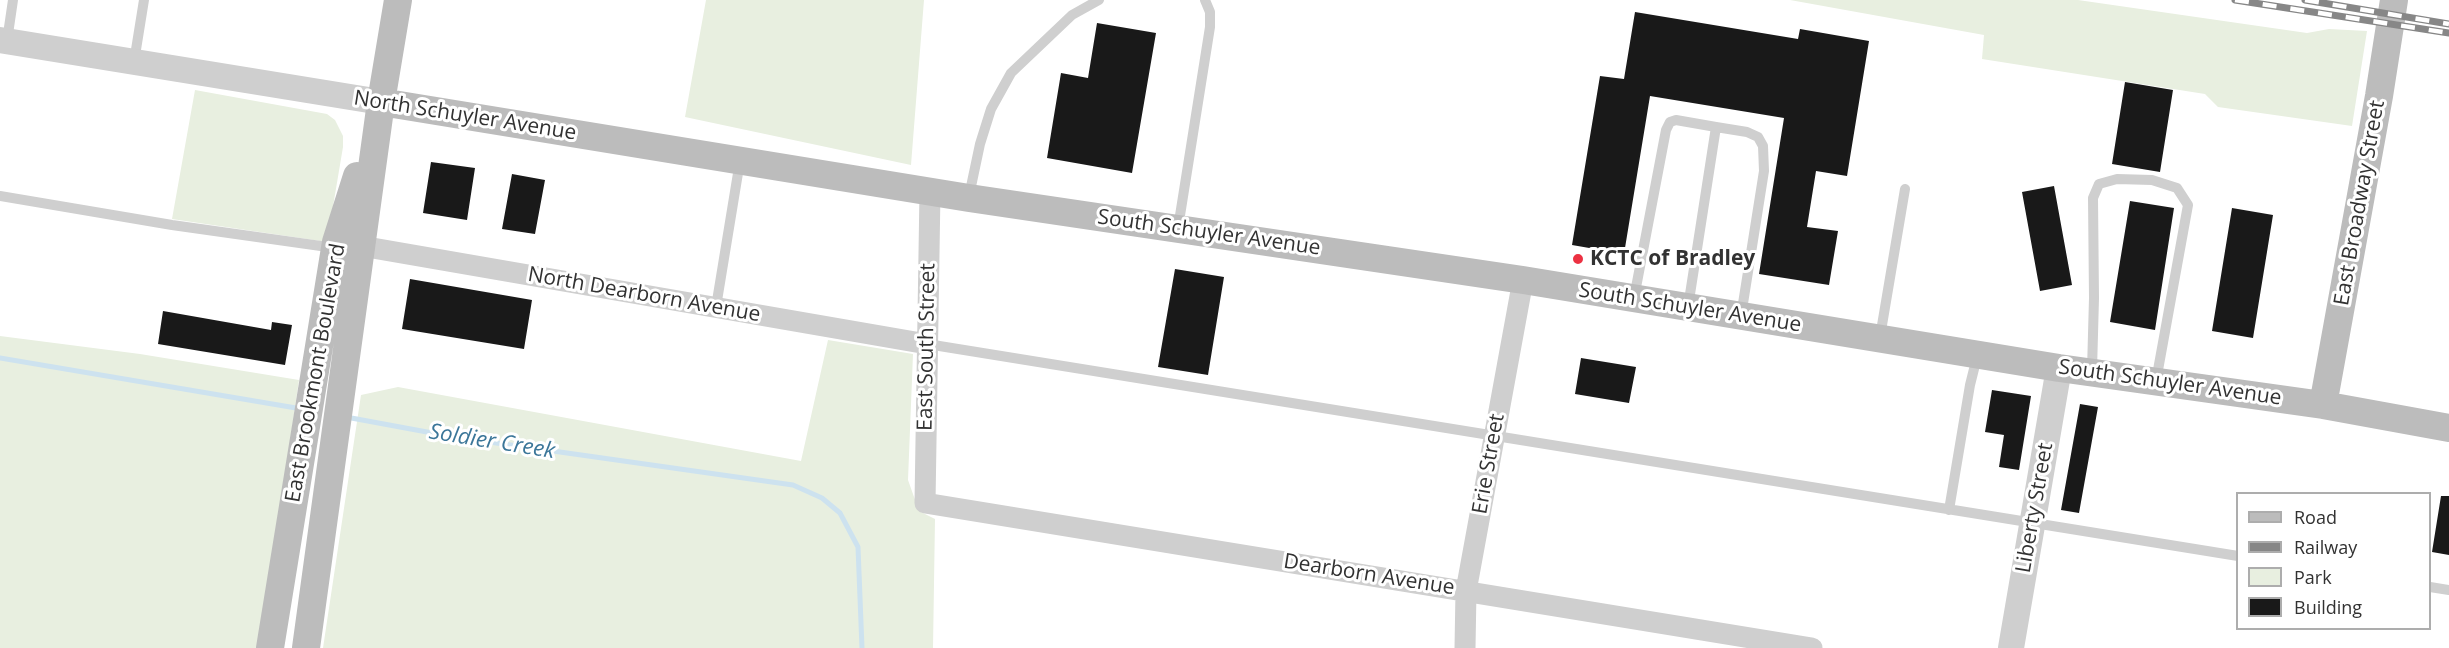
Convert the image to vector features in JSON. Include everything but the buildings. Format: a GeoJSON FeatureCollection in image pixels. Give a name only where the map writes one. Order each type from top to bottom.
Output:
{"type":"FeatureCollection","features":[{"type":"Feature","properties":{"kind":"main road","name":"East Brookmont Boulevard"},"geometry":{"type":"LineString","coordinates":[[270,648],[313,387],[381,102],[398,0]]}},
{"type":"Feature","properties":{"kind":"main road","name":"East Broadway Street"},"geometry":{"type":"LineString","coordinates":[[2323,405],[2379,96],[2394,0]]}},
{"type":"Feature","properties":{"kind":"main road","name":"North Schuyler Avenue"},"geometry":{"type":"LineString","coordinates":[[381,102],[930,191]]}},
{"type":"Feature","properties":{"kind":"main road","name":"South Schuyler Avenue"},"geometry":{"type":"LineString","coordinates":[[930,191],[1522,280],[2059,368],[2323,405],[2449,428]]}},
{"type":"Feature","properties":{"kind":"main road","name":"East Brookmont Boulevard"},"geometry":{"type":"LineString","coordinates":[[306,648],[341,392],[348,247]]}},
{"type":"Feature","properties":{"kind":"street","name":"North Schuyler Avenue"},"geometry":{"type":"LineString","coordinates":[[4,41],[381,102]]}},
{"type":"Feature","properties":{"kind":"street","name":"East South Street"},"geometry":{"type":"LineString","coordinates":[[925,503],[930,191]]}},
{"type":"Feature","properties":{"kind":"street","name":"North Dearborn Avenue"},"geometry":{"type":"LineString","coordinates":[[348,247],[927,344]]}},
{"type":"Feature","properties":{"kind":"street","name":"Erie Street"},"geometry":{"type":"LineString","coordinates":[[1465,648],[1466,591],[1522,280]]}},
{"type":"Feature","properties":{"kind":"street","name":"Liberty Street"},"geometry":{"type":"LineString","coordinates":[[2012,648],[2059,368]]}},
{"type":"Feature","properties":{"kind":"street","name":"Dearborn Avenue"},"geometry":{"type":"LineString","coordinates":[[925,503],[1812,648]]}},
{"type":"Feature","properties":{"kind":"lane"},"geometry":{"type":"LineString","coordinates":[[4,41],[13,0]]}},
{"type":"Feature","properties":{"kind":"lane"},"geometry":{"type":"LineString","coordinates":[[134,62],[144,0]]}},
{"type":"Feature","properties":{"kind":"lane"},"geometry":{"type":"LineString","coordinates":[[969,198],[988,117],[1011,73],[1072,15],[1099,0]]}},
{"type":"Feature","properties":{"kind":"lane"},"geometry":{"type":"LineString","coordinates":[[1178,228],[1210,27],[1210,12],[1205,0]]}},
{"type":"Feature","properties":{"kind":"lane"},"geometry":{"type":"LineString","coordinates":[[1634,298],[1666,130],[1670,122],[1676,120],[1747,132],[1758,137],[1763,146],[1764,171],[1741,316]]}},
{"type":"Feature","properties":{"kind":"lane"},"geometry":{"type":"LineString","coordinates":[[1688,307],[1716,127]]}},
{"type":"Feature","properties":{"kind":"lane"},"geometry":{"type":"LineString","coordinates":[[716,308],[740,161]]}},
{"type":"Feature","properties":{"kind":"lane"},"geometry":{"type":"LineString","coordinates":[[2092,373],[2094,298],[2092,198],[2099,184],[2117,179],[2152,180],[2176,188],[2188,205],[2156,382]]}},
{"type":"Feature","properties":{"kind":"lane"},"geometry":{"type":"LineString","coordinates":[[1880,339],[1905,189]]}},
{"type":"Feature","properties":{"kind":"lane"},"geometry":{"type":"LineString","coordinates":[[0,196],[172,225],[348,247]]}},
{"type":"Feature","properties":{"kind":"lane"},"geometry":{"type":"LineString","coordinates":[[927,344],[2236,556]]}},
{"type":"Feature","properties":{"kind":"lane"},"geometry":{"type":"LineString","coordinates":[[1949,510],[1977,355]]}},
{"type":"Feature","properties":{"kind":"lane"},"geometry":{"type":"LineString","coordinates":[[2431,587],[2449,590]]}},
{"type":"Feature","properties":{"kind":"green space"},"geometry":{"type":"Polygon","coordinates":[[[706,0],[924,0],[911,165],[685,117],[706,0]]]}},
{"type":"Feature","properties":{"kind":"green space"},"geometry":{"type":"Polygon","coordinates":[[[1790,0],[2078,0],[2307,33],[2329,29],[2367,31],[2352,126],[2218,107],[2205,94],[1982,59],[1984,35],[1790,0]]]}},
{"type":"Feature","properties":{"kind":"green space"},"geometry":{"type":"Polygon","coordinates":[[[195,90],[327,114],[335,120],[343,136],[343,147],[327,242],[172,219],[195,90]]]}},
{"type":"Feature","properties":{"kind":"green space"},"geometry":{"type":"Polygon","coordinates":[[[0,336],[140,354],[299,380],[260,648],[0,648],[0,336]]]}},
{"type":"Feature","properties":{"kind":"green space"},"geometry":{"type":"Polygon","coordinates":[[[828,340],[913,354],[908,480],[919,511],[935,519],[933,648],[323,648],[361,395],[398,387],[801,461],[828,340]]]}},
{"type":"Feature","properties":{"kind":"waterway","name":"Soldier Creek"},"geometry":{"type":"LineString","coordinates":[[0,358],[302,409]]}},
{"type":"Feature","properties":{"kind":"waterway","name":"Soldier Creek"},"geometry":{"type":"LineString","coordinates":[[346,417],[454,437],[793,485],[822,498],[840,513],[858,547],[862,648]]}},
{"type":"Feature","properties":{"kind":"railway"},"geometry":{"type":"LineString","coordinates":[[2235,0],[2449,33]]}},
{"type":"Feature","properties":{"kind":"railway"},"geometry":{"type":"LineString","coordinates":[[2305,0],[2449,24]]}},
{"type":"Feature","properties":{"kind":"place","name":"KCTC of Bradley"},"geometry":{"type":"Point","coordinates":[1578,259]}}]}
